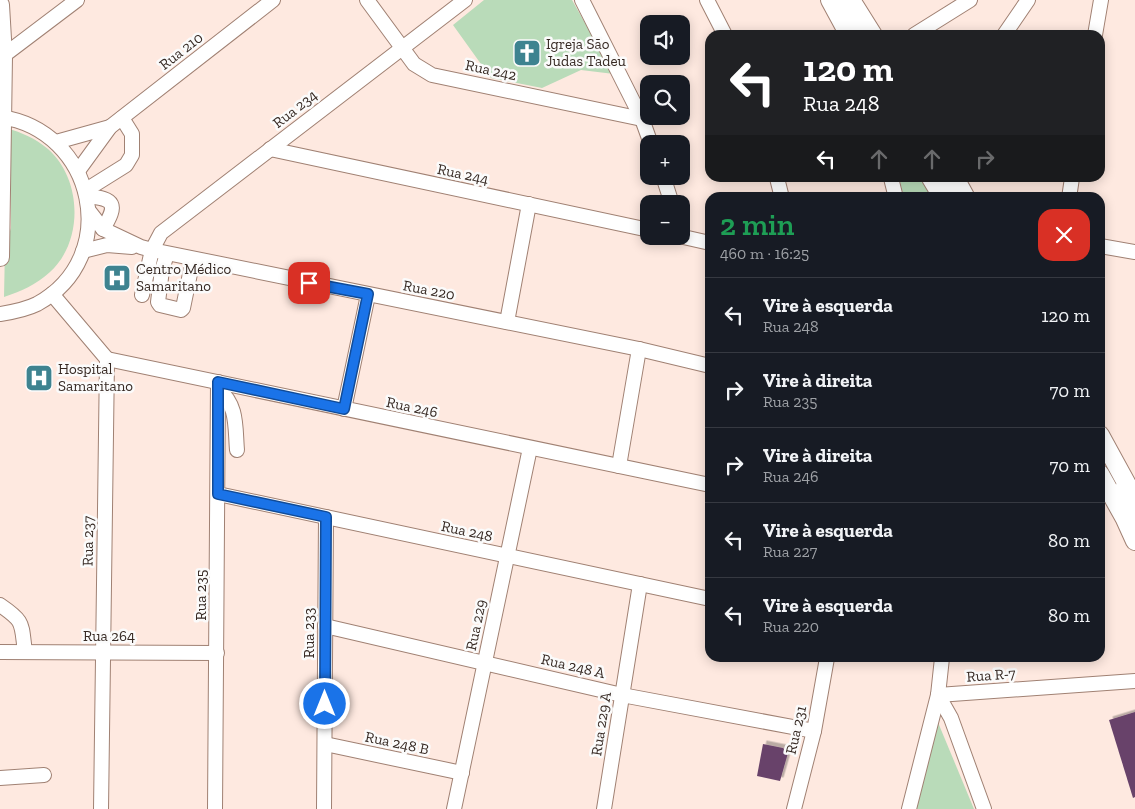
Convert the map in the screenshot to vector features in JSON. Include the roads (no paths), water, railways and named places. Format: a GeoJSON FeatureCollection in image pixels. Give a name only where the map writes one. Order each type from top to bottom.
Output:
{"type":"FeatureCollection","features":[{"type":"Feature","properties":{"kind":"main road"},"geometry":{"type":"LineString","coordinates":[[851,0],[870,30]]}},
{"type":"Feature","properties":{"kind":"main road"},"geometry":{"type":"LineString","coordinates":[[837,3],[847,30]]}},
{"type":"Feature","properties":{"kind":"main road"},"geometry":{"type":"LineString","coordinates":[[0,5],[3,56],[0,257]]}},
{"type":"Feature","properties":{"kind":"main road"},"geometry":{"type":"LineString","coordinates":[[1105,444],[1135,499]]}},
{"type":"Feature","properties":{"kind":"main road"},"geometry":{"type":"LineString","coordinates":[[1105,483],[1135,540]]}},
{"type":"Feature","properties":{"kind":"street"},"geometry":{"type":"LineString","coordinates":[[3,56],[77,0]]}},
{"type":"Feature","properties":{"kind":"street","name":"Rua 210"},"geometry":{"type":"LineString","coordinates":[[78,171],[110,128],[273,0]]}},
{"type":"Feature","properties":{"kind":"street","name":"Rua 242"},"geometry":{"type":"LineString","coordinates":[[367,0],[414,64],[432,74],[640,119]]}},
{"type":"Feature","properties":{"kind":"street","name":"Rua 234"},"geometry":{"type":"LineString","coordinates":[[146,249],[161,233],[465,0]]}},
{"type":"Feature","properties":{"kind":"street"},"geometry":{"type":"LineString","coordinates":[[582,0],[640,115]]}},
{"type":"Feature","properties":{"kind":"street"},"geometry":{"type":"LineString","coordinates":[[707,0],[723,30]]}},
{"type":"Feature","properties":{"kind":"street"},"geometry":{"type":"LineString","coordinates":[[922,30],[970,0]]}},
{"type":"Feature","properties":{"kind":"street"},"geometry":{"type":"LineString","coordinates":[[1007,30],[1028,0]]}},
{"type":"Feature","properties":{"kind":"street"},"geometry":{"type":"LineString","coordinates":[[1096,30],[1101,0]]}},
{"type":"Feature","properties":{"kind":"street"},"geometry":{"type":"LineString","coordinates":[[837,3],[857,30]]}},
{"type":"Feature","properties":{"kind":"street"},"geometry":{"type":"LineString","coordinates":[[0,314],[18,311],[36,304],[52,294],[70,274],[83,251],[88,231],[89,211],[86,193],[78,171],[68,155],[56,142],[40,130],[22,122],[1,117]]}},
{"type":"Feature","properties":{"kind":"street"},"geometry":{"type":"LineString","coordinates":[[86,193],[126,165],[132,155],[132,134],[122,118]]}},
{"type":"Feature","properties":{"kind":"street","name":"Rua 210"},"geometry":{"type":"LineString","coordinates":[[56,142],[110,128]]}},
{"type":"Feature","properties":{"kind":"street","name":"Rua 244"},"geometry":{"type":"LineString","coordinates":[[270,149],[640,228]]}},
{"type":"Feature","properties":{"kind":"street"},"geometry":{"type":"LineString","coordinates":[[86,193],[104,198],[112,206],[112,215],[104,229]]}},
{"type":"Feature","properties":{"kind":"street"},"geometry":{"type":"LineString","coordinates":[[507,322],[529,204]]}},
{"type":"Feature","properties":{"kind":"street","name":"Rua 220"},"geometry":{"type":"LineString","coordinates":[[89,211],[104,229],[146,249]]}},
{"type":"Feature","properties":{"kind":"street"},"geometry":{"type":"LineString","coordinates":[[690,238],[705,242]]}},
{"type":"Feature","properties":{"kind":"street","name":"Rua 220"},"geometry":{"type":"LineString","coordinates":[[83,251],[107,245],[146,249],[639,349],[705,365]]}},
{"type":"Feature","properties":{"kind":"street"},"geometry":{"type":"LineString","coordinates":[[1105,247],[1135,252]]}},
{"type":"Feature","properties":{"kind":"street"},"geometry":{"type":"LineString","coordinates":[[142,295],[146,249]]}},
{"type":"Feature","properties":{"kind":"street"},"geometry":{"type":"LineString","coordinates":[[168,254],[162,270],[158,302],[160,305],[181,310],[193,259]]}},
{"type":"Feature","properties":{"kind":"street"},"geometry":{"type":"LineString","coordinates":[[52,294],[107,359]]}},
{"type":"Feature","properties":{"kind":"street"},"geometry":{"type":"LineString","coordinates":[[344,409],[368,294]]}},
{"type":"Feature","properties":{"kind":"street"},"geometry":{"type":"LineString","coordinates":[[620,466],[639,349]]}},
{"type":"Feature","properties":{"kind":"street","name":"Rua 246"},"geometry":{"type":"LineString","coordinates":[[107,359],[218,386],[344,409],[705,484]]}},
{"type":"Feature","properties":{"kind":"street","name":"Rua 237"},"geometry":{"type":"LineString","coordinates":[[101,809],[107,359]]}},
{"type":"Feature","properties":{"kind":"street"},"geometry":{"type":"LineString","coordinates":[[218,386],[229,398],[234,413],[237,450]]}},
{"type":"Feature","properties":{"kind":"street","name":"Rua 235"},"geometry":{"type":"LineString","coordinates":[[215,809],[218,386]]}},
{"type":"Feature","properties":{"kind":"street","name":"Rua 229"},"geometry":{"type":"LineString","coordinates":[[454,809],[530,448]]}},
{"type":"Feature","properties":{"kind":"street"},"geometry":{"type":"LineString","coordinates":[[1105,454],[1120,481],[1134,519]]}},
{"type":"Feature","properties":{"kind":"street"},"geometry":{"type":"LineString","coordinates":[[1105,470],[1134,519]]}},
{"type":"Feature","properties":{"kind":"street","name":"Rua 248"},"geometry":{"type":"LineString","coordinates":[[218,494],[705,598]]}},
{"type":"Feature","properties":{"kind":"street","name":"Rua 233"},"geometry":{"type":"LineString","coordinates":[[324,809],[326,517]]}},
{"type":"Feature","properties":{"kind":"street","name":"Rua 229 A"},"geometry":{"type":"LineString","coordinates":[[604,809],[640,584]]}},
{"type":"Feature","properties":{"kind":"street"},"geometry":{"type":"LineString","coordinates":[[0,605],[16,616],[21,623],[25,652]]}},
{"type":"Feature","properties":{"kind":"street","name":"Rua 248 A"},"geometry":{"type":"LineString","coordinates":[[326,626],[622,695],[814,731]]}},
{"type":"Feature","properties":{"kind":"street","name":"Rua 264"},"geometry":{"type":"LineString","coordinates":[[0,652],[217,652]]}},
{"type":"Feature","properties":{"kind":"street","name":"Rua 231"},"geometry":{"type":"LineString","coordinates":[[794,809],[814,731],[826,662]]}},
{"type":"Feature","properties":{"kind":"street"},"geometry":{"type":"LineString","coordinates":[[909,809],[938,695],[942,662]]}},
{"type":"Feature","properties":{"kind":"street","name":"Rua R-7"},"geometry":{"type":"LineString","coordinates":[[938,695],[1135,681]]}},
{"type":"Feature","properties":{"kind":"street"},"geometry":{"type":"LineString","coordinates":[[938,695],[951,718],[984,809]]}},
{"type":"Feature","properties":{"kind":"street","name":"Rua 248 B"},"geometry":{"type":"LineString","coordinates":[[325,744],[462,773]]}},
{"type":"Feature","properties":{"kind":"street"},"geometry":{"type":"LineString","coordinates":[[0,778],[44,774]]}},
{"type":"Feature","properties":{"kind":"place","name":"Igreja São Judas Tadeu"},"geometry":{"type":"Point","coordinates":[527,53]}},
{"type":"Feature","properties":{"kind":"place","name":"Centro Médico Samaritano"},"geometry":{"type":"Point","coordinates":[117,278]}},
{"type":"Feature","properties":{"kind":"place","name":"Hospital Samaritano"},"geometry":{"type":"Point","coordinates":[39,378]}}]}
